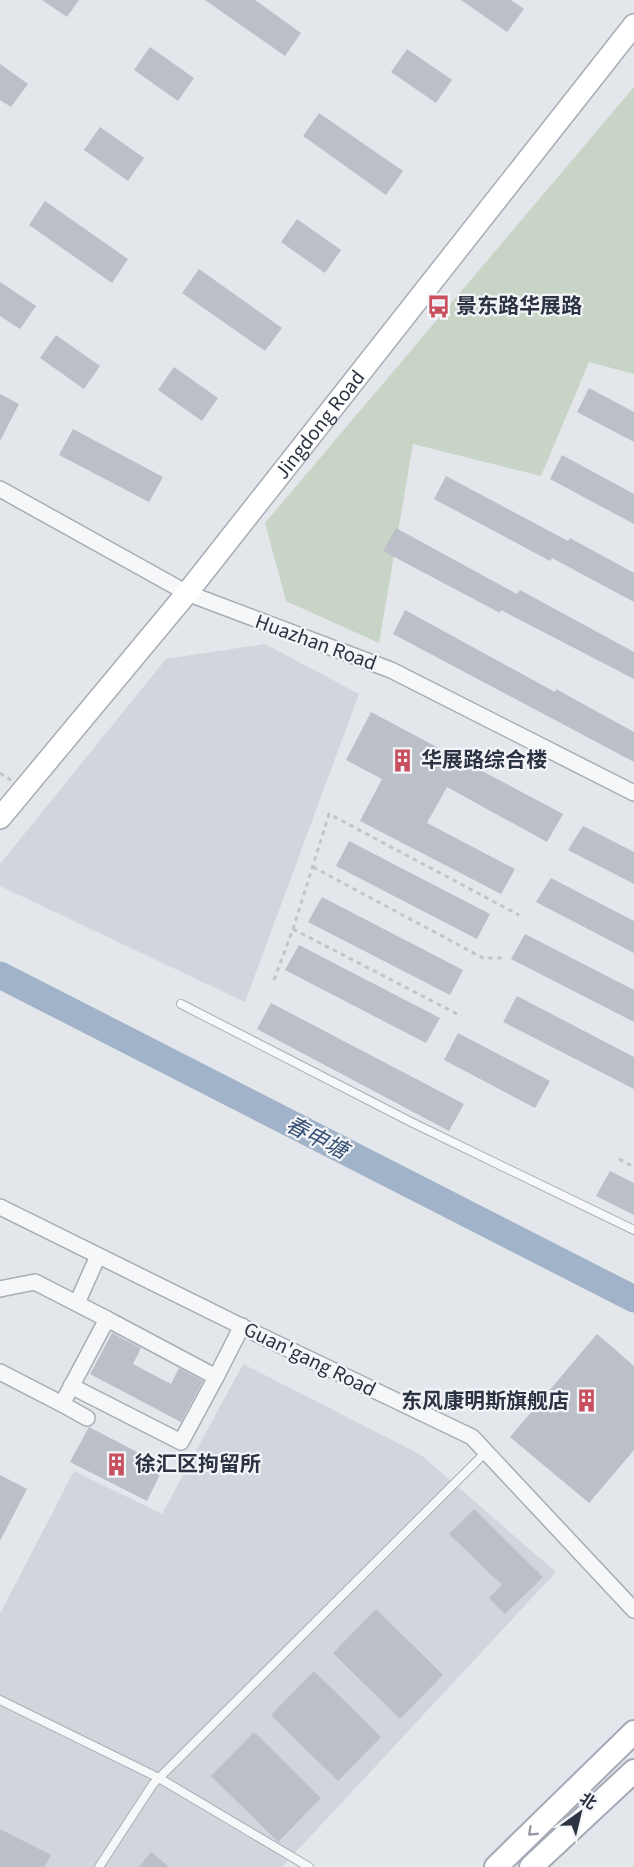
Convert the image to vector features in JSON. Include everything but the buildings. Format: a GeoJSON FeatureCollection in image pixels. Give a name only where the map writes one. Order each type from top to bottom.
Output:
{"type":"FeatureCollection","features":[{"type":"Feature","properties":{"kind":"main road"},"geometry":{"type":"LineString","coordinates":[[496,1867],[634,1732]]}},
{"type":"Feature","properties":{"kind":"main road"},"geometry":{"type":"LineString","coordinates":[[531,1867],[634,1771]]}},
{"type":"Feature","properties":{"kind":"street","name":"Jingdong Road"},"geometry":{"type":"LineString","coordinates":[[0,818],[187,593],[634,25]]}},
{"type":"Feature","properties":{"kind":"street","name":"Huazhan Road"},"geometry":{"type":"LineString","coordinates":[[0,489],[187,593],[391,670],[634,793]]}},
{"type":"Feature","properties":{"kind":"street","name":"Guan'gang Road"},"geometry":{"type":"LineString","coordinates":[[0,1207],[472,1437],[634,1610]]}},
{"type":"Feature","properties":{"kind":"street"},"geometry":{"type":"LineString","coordinates":[[77,1303],[98,1256]]}},
{"type":"Feature","properties":{"kind":"street"},"geometry":{"type":"LineString","coordinates":[[0,1289],[35,1282],[216,1377]]}},
{"type":"Feature","properties":{"kind":"street"},"geometry":{"type":"LineString","coordinates":[[62,1404],[107,1319]]}},
{"type":"Feature","properties":{"kind":"street"},"geometry":{"type":"LineString","coordinates":[[71,1386],[181,1442],[242,1326]]}},
{"type":"Feature","properties":{"kind":"street"},"geometry":{"type":"LineString","coordinates":[[0,1372],[87,1418]]}},
{"type":"Feature","properties":{"kind":"lane"},"geometry":{"type":"LineString","coordinates":[[181,1004],[411,1122],[634,1230]]}},
{"type":"Feature","properties":{"kind":"lane"},"geometry":{"type":"LineString","coordinates":[[99,1867],[153,1784],[486,1452]]}},
{"type":"Feature","properties":{"kind":"lane"},"geometry":{"type":"LineString","coordinates":[[0,1700],[159,1778],[309,1867]]}},
{"type":"Feature","properties":{"kind":"path"},"geometry":{"type":"LineString","coordinates":[[274,980],[293,929],[329,814],[519,915]]}},
{"type":"Feature","properties":{"kind":"path"},"geometry":{"type":"LineString","coordinates":[[313,867],[483,958],[506,958]]}},
{"type":"Feature","properties":{"kind":"path"},"geometry":{"type":"LineString","coordinates":[[293,929],[461,1016]]}},
{"type":"Feature","properties":{"kind":"path"},"geometry":{"type":"LineString","coordinates":[[619,1159],[634,1167]]}},
{"type":"Feature","properties":{"kind":"shaded area"},"geometry":{"type":"Polygon","coordinates":[[[265,644],[359,694],[245,1002],[0,886],[0,864],[166,659],[265,644]]]}},
{"type":"Feature","properties":{"kind":"shaded area"},"geometry":{"type":"Polygon","coordinates":[[[243,1364],[421,1455],[556,1572],[282,1867],[0,1867],[0,1614],[74,1471],[162,1514],[243,1364]]]}},
{"type":"Feature","properties":{"kind":"green space"},"geometry":{"type":"Polygon","coordinates":[[[634,87],[634,374],[589,362],[541,476],[413,444],[379,643],[286,601],[265,523],[634,87]]]}},
{"type":"Feature","properties":{"kind":"waterway","name":"春申塘"},"geometry":{"type":"LineString","coordinates":[[0,975],[634,1299]]}},
{"type":"Feature","properties":{"kind":"place","name":"景东路华展路"},"geometry":{"type":"Point","coordinates":[438,306]}},
{"type":"Feature","properties":{"kind":"place","name":"华展路综合楼"},"geometry":{"type":"Point","coordinates":[403,760]}},
{"type":"Feature","properties":{"kind":"place","name":"东风康明斯旗舰店"},"geometry":{"type":"Point","coordinates":[587,1401]}},
{"type":"Feature","properties":{"kind":"place","name":"徐汇区拘留所"},"geometry":{"type":"Point","coordinates":[117,1464]}}]}
